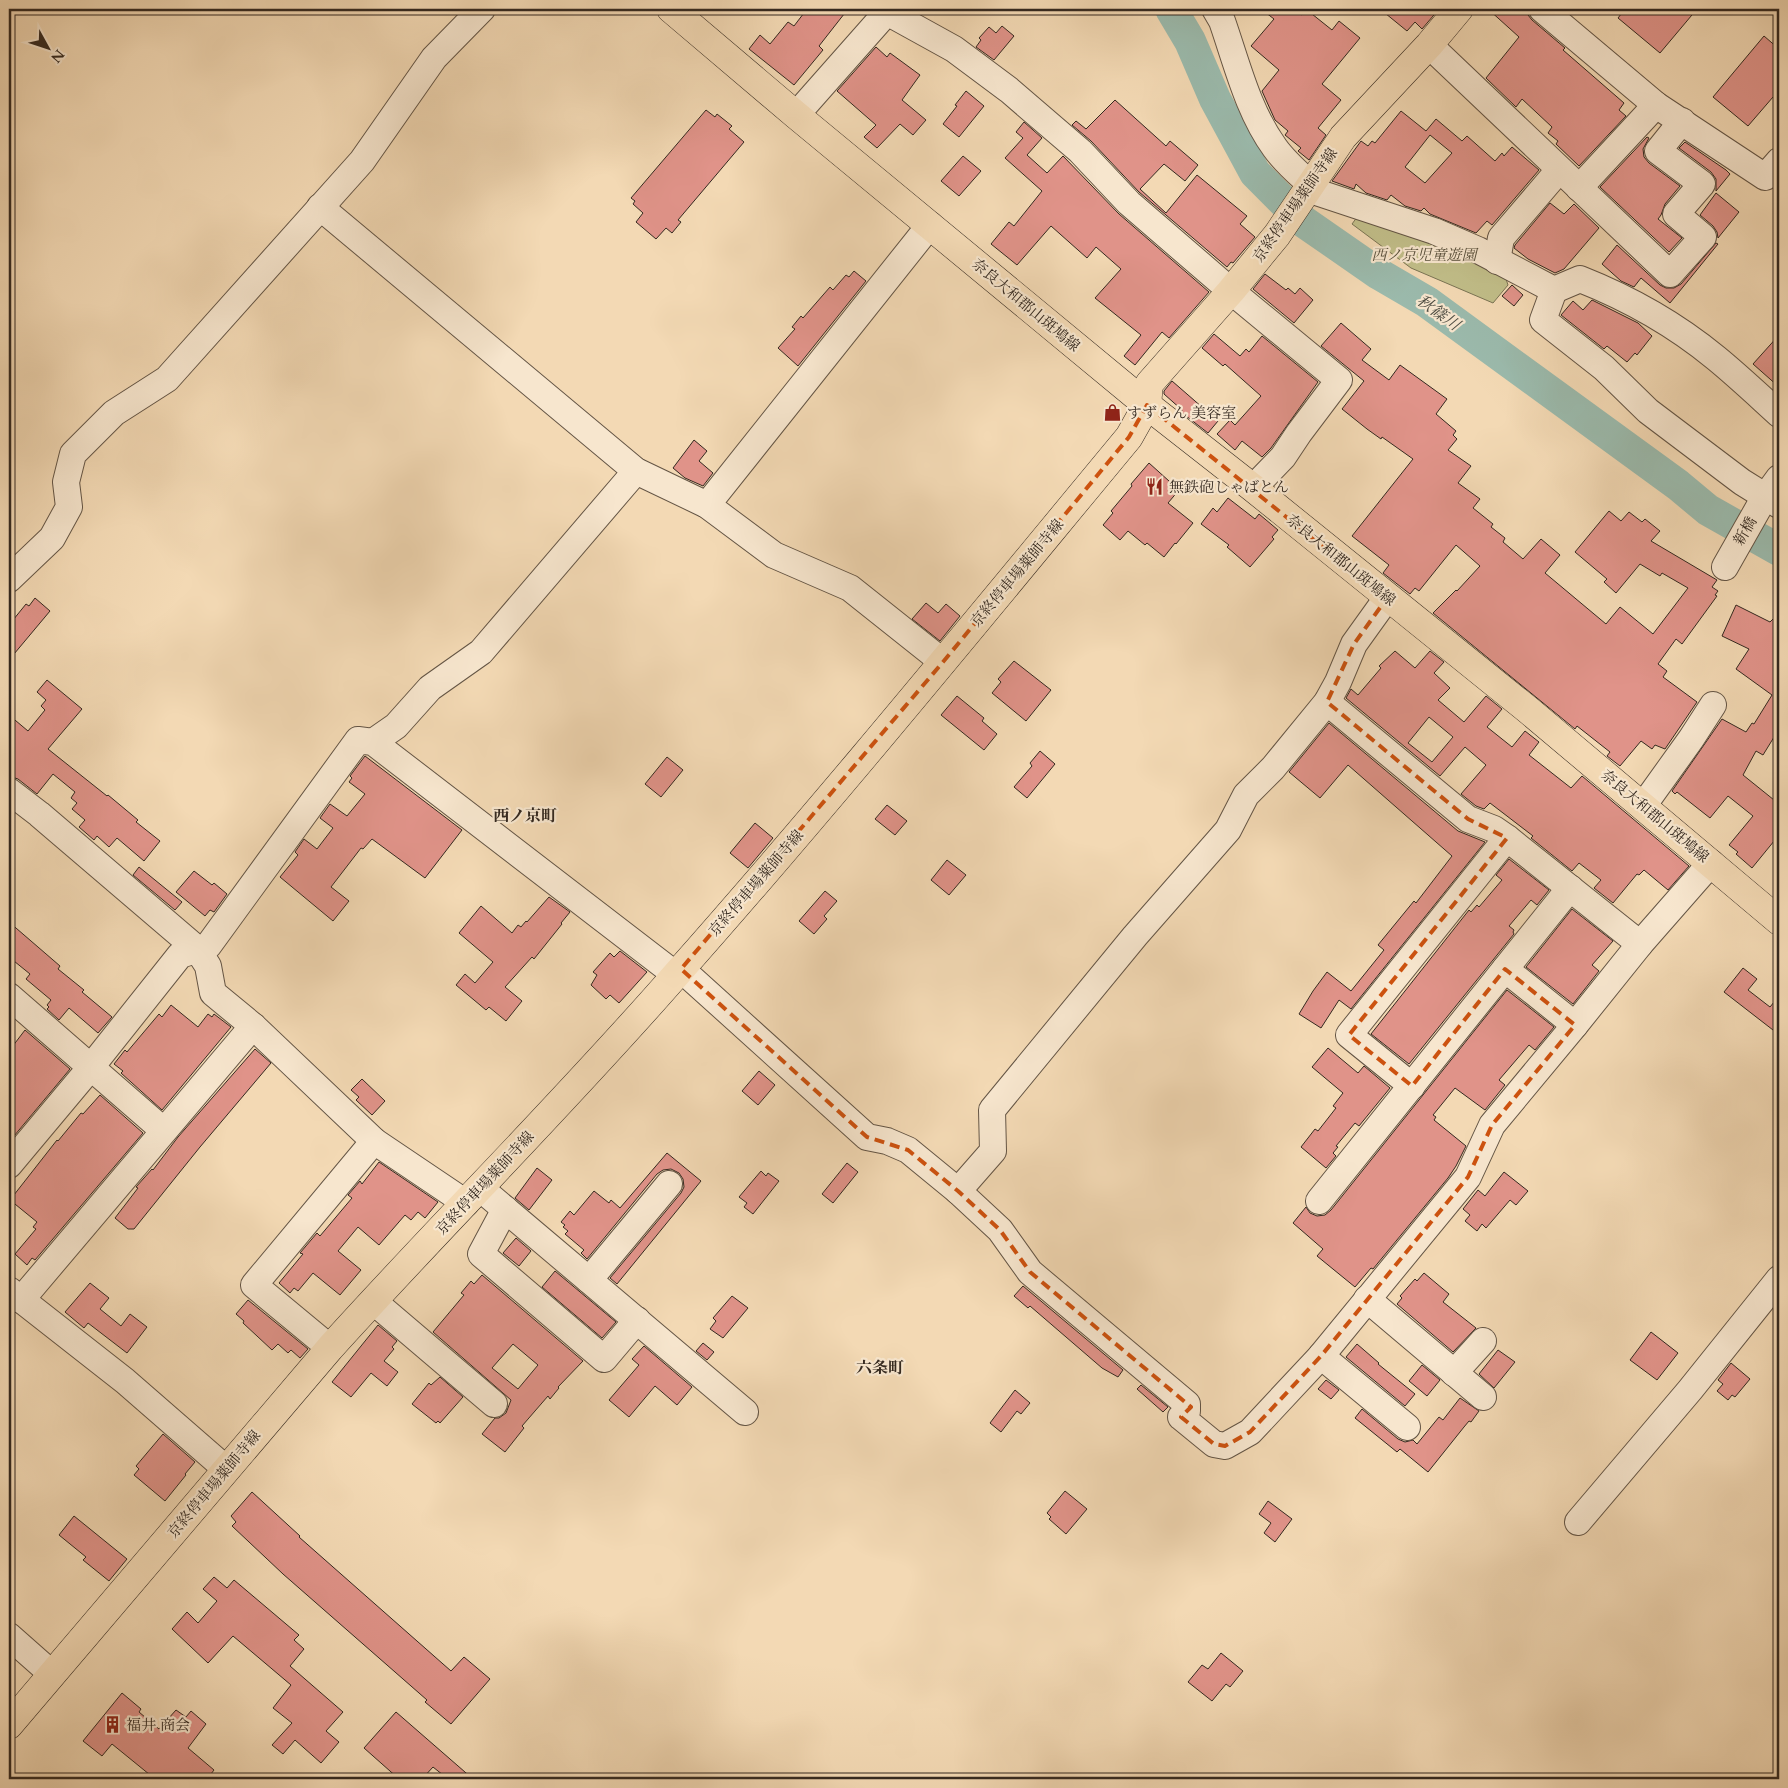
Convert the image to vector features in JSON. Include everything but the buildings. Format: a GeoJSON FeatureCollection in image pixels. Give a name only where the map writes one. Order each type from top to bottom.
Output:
{"type":"FeatureCollection","features":[{"type":"Feature","properties":{"kind":"main road","name":"奈良大和郡山斑鳩線"},"geometry":{"type":"LineString","coordinates":[[671,9],[796,115],[1147,405],[1527,709],[1779,921]]}},
{"type":"Feature","properties":{"kind":"main road","name":"京終停車場薬師寺線"},"geometry":{"type":"LineString","coordinates":[[9,1725],[330,1348],[473,1196],[679,972],[743,899],[943,662],[1129,437],[1147,405],[1150,384],[1277,235],[1343,137],[1460,9]]}},
{"type":"Feature","properties":{"kind":"street"},"geometry":{"type":"LineString","coordinates":[[9,579],[52,538],[69,507],[66,482],[73,454],[114,413],[167,379],[362,161],[434,58],[482,9]]}},
{"type":"Feature","properties":{"kind":"street"},"geometry":{"type":"LineString","coordinates":[[1215,9],[1222,21],[1252,108],[1275,148],[1292,168],[1310,184],[1307,188],[1434,231],[1554,290]]}},
{"type":"Feature","properties":{"kind":"street"},"geometry":{"type":"LineString","coordinates":[[1542,9],[1656,105],[1765,177],[1779,161]]}},
{"type":"Feature","properties":{"kind":"street"},"geometry":{"type":"LineString","coordinates":[[796,115],[887,12],[954,49],[1010,90],[1080,151],[1129,203],[1231,291],[1339,380],[1299,432],[1283,457],[1253,488]]}},
{"type":"Feature","properties":{"kind":"street"},"geometry":{"type":"LineString","coordinates":[[1429,45],[1670,274],[1703,237],[1676,214],[1702,184],[1658,151],[1682,121]]}},
{"type":"Feature","properties":{"kind":"street"},"geometry":{"type":"LineString","coordinates":[[1579,188],[1656,105]]}},
{"type":"Feature","properties":{"kind":"street"},"geometry":{"type":"LineString","coordinates":[[1497,261],[1501,238],[1560,170]]}},
{"type":"Feature","properties":{"kind":"street"},"geometry":{"type":"LineString","coordinates":[[320,207],[636,471],[707,505],[774,554],[850,588],[943,662]]}},
{"type":"Feature","properties":{"kind":"street"},"geometry":{"type":"LineString","coordinates":[[707,505],[930,225]]}},
{"type":"Feature","properties":{"kind":"street"},"geometry":{"type":"LineString","coordinates":[[1772,495],[1742,482],[1648,411],[1604,368],[1543,320],[1554,290],[1580,279],[1611,292],[1667,323],[1715,357],[1779,414]]}},
{"type":"Feature","properties":{"kind":"street"},"geometry":{"type":"LineString","coordinates":[[373,742],[396,726],[430,688],[481,652],[636,471]]}},
{"type":"Feature","properties":{"kind":"street","name":"新橋"},"geometry":{"type":"LineString","coordinates":[[1726,564],[1772,495]]}},
{"type":"Feature","properties":{"kind":"street"},"geometry":{"type":"LineString","coordinates":[[958,1191],[993,1151],[992,1110],[1135,936],[1228,830],[1246,795],[1273,768],[1327,702],[1338,682],[1354,644],[1387,598]]}},
{"type":"Feature","properties":{"kind":"street"},"geometry":{"type":"LineString","coordinates":[[1327,702],[1468,819],[1494,829],[1507,838],[1640,944]]}},
{"type":"Feature","properties":{"kind":"street"},"geometry":{"type":"LineString","coordinates":[[1643,806],[1713,705]]}},
{"type":"Feature","properties":{"kind":"street"},"geometry":{"type":"LineString","coordinates":[[9,1165],[91,1067],[180,955],[208,946],[358,740],[373,742],[679,972],[868,1137],[887,1141],[908,1150],[958,1191],[1000,1230],[1030,1272],[1187,1404],[1187,1411],[1181,1417],[1214,1444],[1225,1446],[1250,1432],[1321,1356],[1468,1177],[1492,1125],[1640,944],[1711,863]]}},
{"type":"Feature","properties":{"kind":"street"},"geometry":{"type":"LineString","coordinates":[[9,791],[39,814],[197,949],[208,966],[213,993],[253,1026],[374,1141],[473,1196],[505,1209],[745,1412]]}},
{"type":"Feature","properties":{"kind":"street"},"geometry":{"type":"LineString","coordinates":[[1412,1086],[1348,1035],[1507,838]]}},
{"type":"Feature","properties":{"kind":"street"},"geometry":{"type":"LineString","coordinates":[[1319,1202],[1570,888]]}},
{"type":"Feature","properties":{"kind":"street"},"geometry":{"type":"LineString","coordinates":[[1506,969],[1575,1025]]}},
{"type":"Feature","properties":{"kind":"street"},"geometry":{"type":"LineString","coordinates":[[13,1008],[91,1067],[163,1130]]}},
{"type":"Feature","properties":{"kind":"street"},"geometry":{"type":"LineString","coordinates":[[226,1469],[125,1381],[15,1295],[163,1130],[253,1026]]}},
{"type":"Feature","properties":{"kind":"street"},"geometry":{"type":"LineString","coordinates":[[330,1348],[254,1285],[374,1141]]}},
{"type":"Feature","properties":{"kind":"street"},"geometry":{"type":"LineString","coordinates":[[589,1280],[669,1184]]}},
{"type":"Feature","properties":{"kind":"street"},"geometry":{"type":"LineString","coordinates":[[505,1209],[481,1254],[604,1359],[637,1320]]}},
{"type":"Feature","properties":{"kind":"street"},"geometry":{"type":"LineString","coordinates":[[1578,1522],[1683,1398],[1779,1280]]}},
{"type":"Feature","properties":{"kind":"street"},"geometry":{"type":"LineString","coordinates":[[1367,1299],[1483,1397]]}},
{"type":"Feature","properties":{"kind":"street"},"geometry":{"type":"LineString","coordinates":[[373,1301],[494,1404]]}},
{"type":"Feature","properties":{"kind":"street"},"geometry":{"type":"LineString","coordinates":[[1454,1373],[1483,1341]]}},
{"type":"Feature","properties":{"kind":"street"},"geometry":{"type":"LineString","coordinates":[[1321,1356],[1406,1427]]}},
{"type":"Feature","properties":{"kind":"street"},"geometry":{"type":"LineString","coordinates":[[9,1636],[52,1674]]}},
{"type":"Feature","properties":{"kind":"highlighted area"},"geometry":{"type":"Polygon","coordinates":[[[1147,405],[1387,598],[1354,644],[1327,702],[1468,819],[1507,838],[1349,1035],[1412,1086],[1505,969],[1575,1025],[1492,1125],[1468,1177],[1321,1356],[1250,1432],[1225,1446],[1214,1444],[1181,1417],[1191,1407],[1030,1272],[1000,1230],[958,1191],[908,1150],[867,1137],[681,969],[943,662],[1129,437],[1147,405]]]}},
{"type":"Feature","properties":{"kind":"green space","name":"西ノ京児童遊園"},"geometry":{"type":"Polygon","coordinates":[[[1360,213],[1505,276],[1508,285],[1493,303],[1411,268],[1352,224],[1360,213]]]}},
{"type":"Feature","properties":{"kind":"waterway","name":"秋篠川"},"geometry":{"type":"LineString","coordinates":[[1171,9],[1190,41],[1215,99],[1255,173],[1304,222],[1379,274],[1427,302],[1678,485],[1708,510],[1779,550]]}},
{"type":"Feature","properties":{"kind":"place","name":"すずらん 美容室"},"geometry":{"type":"Point","coordinates":[1113,413]}},
{"type":"Feature","properties":{"kind":"place","name":"無鉄砲しゃばとん"},"geometry":{"type":"Point","coordinates":[1155,487]}},
{"type":"Feature","properties":{"kind":"place","name":"福井 商会"},"geometry":{"type":"Point","coordinates":[112,1725]}},
{"type":"Feature","properties":{"kind":"district","name":"西ノ京町"},"geometry":{"type":"Point","coordinates":[525,815]}},
{"type":"Feature","properties":{"kind":"district","name":"六条町"},"geometry":{"type":"Point","coordinates":[880,1367]}}]}
